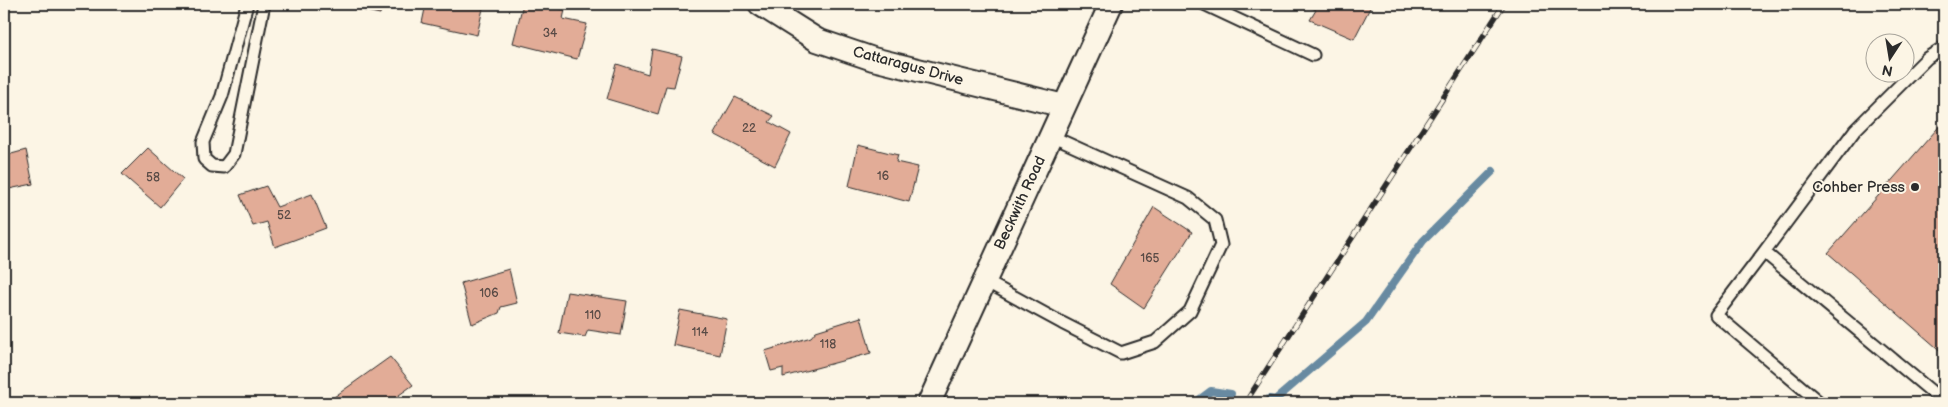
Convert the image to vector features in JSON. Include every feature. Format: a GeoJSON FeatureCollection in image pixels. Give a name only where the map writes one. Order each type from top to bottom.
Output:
{"type":"FeatureCollection","features":[{"type":"Feature","properties":{"kind":"street","name":"Cattaragus Drive"},"geometry":{"type":"LineString","coordinates":[[760,4],[817,40],[873,59],[1064,106]]}},
{"type":"Feature","properties":{"kind":"street","name":"Beckwith Road"},"geometry":{"type":"LineString","coordinates":[[929,403],[1111,4]]}},
{"type":"Feature","properties":{"kind":"lane"},"geometry":{"type":"LineString","coordinates":[[247,4],[222,96],[203,142],[204,159],[212,166],[224,167],[234,154],[264,4]]}},
{"type":"Feature","properties":{"kind":"lane"},"geometry":{"type":"LineString","coordinates":[[1204,4],[1313,55]]}},
{"type":"Feature","properties":{"kind":"lane"},"geometry":{"type":"LineString","coordinates":[[1820,403],[1716,315],[1855,130],[1927,58],[1944,47]]}},
{"type":"Feature","properties":{"kind":"lane"},"geometry":{"type":"LineString","coordinates":[[985,281],[1121,353],[1155,342],[1190,312],[1221,245],[1215,220],[1188,198],[1051,136]]}},
{"type":"Feature","properties":{"kind":"lane"},"geometry":{"type":"LineString","coordinates":[[1764,252],[1944,402]]}},
{"type":"Feature","properties":{"kind":"building"},"geometry":{"type":"Polygon","coordinates":[[[333,4],[382,4],[380,14],[333,4]]]}},
{"type":"Feature","properties":{"kind":"building"},"geometry":{"type":"Polygon","coordinates":[[[426,4],[484,4],[477,35],[422,23],[426,4]]]}},
{"type":"Feature","properties":{"kind":"building"},"geometry":{"type":"Polygon","coordinates":[[[523,4],[539,4],[565,10],[563,19],[587,24],[577,59],[513,43],[523,4]]]}},
{"type":"Feature","properties":{"kind":"building"},"geometry":{"type":"Polygon","coordinates":[[[1303,4],[1372,4],[1354,39],[1310,20],[1316,10],[1303,4]]]}},
{"type":"Feature","properties":{"kind":"building"},"geometry":{"type":"Polygon","coordinates":[[[652,49],[682,56],[674,87],[666,86],[658,114],[607,99],[617,64],[648,74],[652,49]]]}},
{"type":"Feature","properties":{"kind":"building"},"geometry":{"type":"Polygon","coordinates":[[[735,97],[774,116],[769,122],[791,134],[775,166],[714,134],[735,97]]]}},
{"type":"Feature","properties":{"kind":"building","name":"Cohber Press"},"geometry":{"type":"Polygon","coordinates":[[[1944,121],[1944,354],[1828,253],[1944,121]]]}},
{"type":"Feature","properties":{"kind":"building"},"geometry":{"type":"Polygon","coordinates":[[[858,145],[898,155],[896,162],[918,167],[909,202],[849,186],[858,145]]]}},
{"type":"Feature","properties":{"kind":"building"},"geometry":{"type":"Polygon","coordinates":[[[148,148],[183,179],[160,207],[122,174],[148,148]]]}},
{"type":"Feature","properties":{"kind":"building"},"geometry":{"type":"Polygon","coordinates":[[[26,150],[33,184],[4,190],[4,156],[26,150]]]}},
{"type":"Feature","properties":{"kind":"building"},"geometry":{"type":"Polygon","coordinates":[[[266,186],[277,207],[312,194],[326,228],[275,247],[267,222],[253,226],[240,195],[266,186]]]}},
{"type":"Feature","properties":{"kind":"building"},"geometry":{"type":"Polygon","coordinates":[[[1154,207],[1192,232],[1144,308],[1110,284],[1154,207]]]}},
{"type":"Feature","properties":{"kind":"building"},"geometry":{"type":"Polygon","coordinates":[[[509,269],[517,303],[501,307],[499,313],[472,324],[461,283],[509,269]]]}},
{"type":"Feature","properties":{"kind":"building"},"geometry":{"type":"Polygon","coordinates":[[[567,292],[627,301],[621,335],[588,330],[585,337],[559,333],[567,292]]]}},
{"type":"Feature","properties":{"kind":"building"},"geometry":{"type":"Polygon","coordinates":[[[680,310],[727,319],[720,355],[673,345],[680,310]]]}},
{"type":"Feature","properties":{"kind":"building"},"geometry":{"type":"Polygon","coordinates":[[[861,317],[871,353],[783,377],[783,368],[771,371],[765,351],[811,337],[816,331],[861,317]]]}},
{"type":"Feature","properties":{"kind":"building"},"geometry":{"type":"Polygon","coordinates":[[[390,357],[413,385],[388,403],[339,403],[334,397],[390,357]]]}},
{"type":"Feature","properties":{"kind":"waterway"},"geometry":{"type":"LineString","coordinates":[[1269,399],[1275,400],[1366,322],[1423,241],[1493,171]]}},
{"type":"Feature","properties":{"kind":"waterway"},"geometry":{"type":"LineString","coordinates":[[1195,403],[1211,391],[1231,394]]}},
{"type":"Feature","properties":{"kind":"railway"},"geometry":{"type":"LineString","coordinates":[[1245,403],[1504,4]]}},
{"type":"Feature","properties":{"kind":"place","name":"Cohber Press"},"geometry":{"type":"Point","coordinates":[1915,187]}}]}
